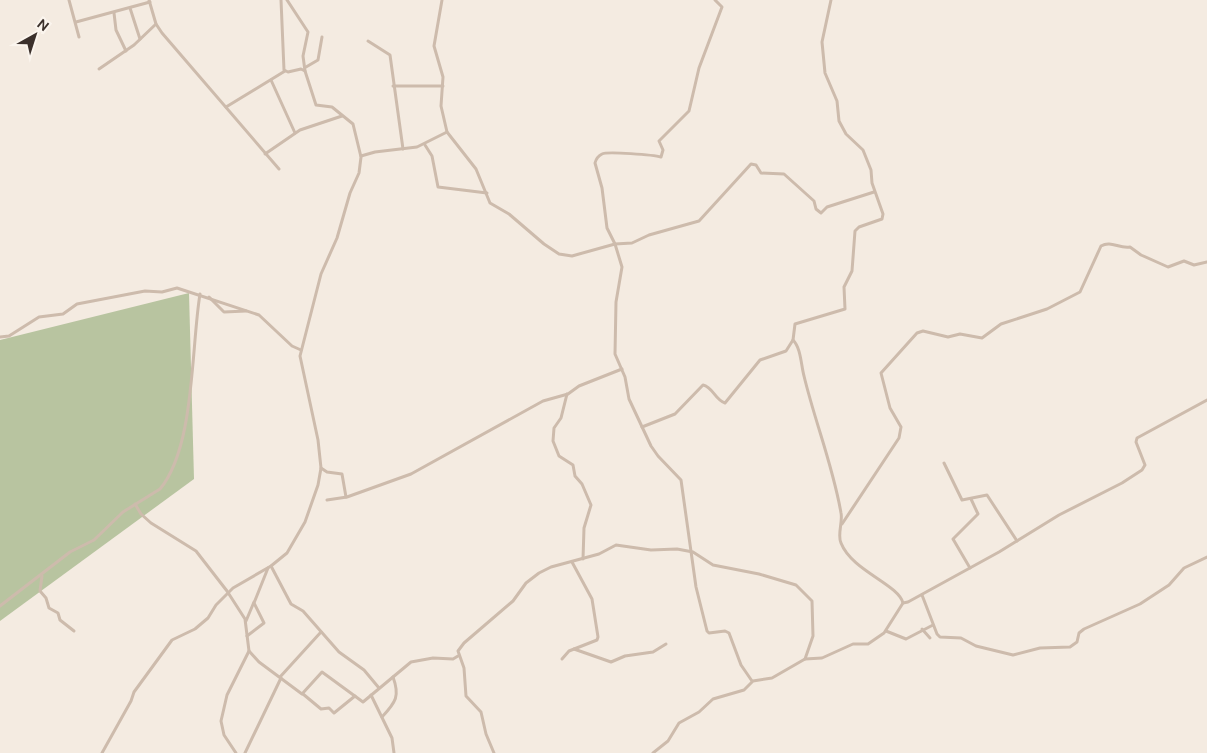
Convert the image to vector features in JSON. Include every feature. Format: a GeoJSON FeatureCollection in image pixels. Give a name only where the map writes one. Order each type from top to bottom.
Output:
{"type":"FeatureCollection","features":[{"type":"Feature","properties":{"kind":"street"},"geometry":{"type":"LineString","coordinates":[[68,0],[76,22],[78,37]]}},
{"type":"Feature","properties":{"kind":"street"},"geometry":{"type":"LineString","coordinates":[[281,0],[282,53],[285,71]]}},
{"type":"Feature","properties":{"kind":"street"},"geometry":{"type":"LineString","coordinates":[[102,753],[131,701],[134,692],[170,642],[199,626],[228,592],[269,567],[287,553],[295,540],[316,491],[321,468],[310,400],[300,365],[301,350],[321,274],[337,238],[350,193],[359,173],[361,156],[354,125],[329,106],[321,107],[316,105],[303,56],[308,32],[287,0]]}},
{"type":"Feature","properties":{"kind":"street"},"geometry":{"type":"LineString","coordinates":[[442,0],[434,46],[443,77],[441,111],[447,132],[476,169],[491,204],[513,217],[546,246],[563,255],[572,256],[615,244],[635,243],[649,235],[699,221],[751,164],[756,165],[761,172],[784,174],[814,201],[816,209],[821,213],[827,207],[874,192]]}},
{"type":"Feature","properties":{"kind":"street"},"geometry":{"type":"LineString","coordinates":[[715,0],[722,8],[709,48],[699,68],[689,111],[659,142],[663,150],[661,157],[649,154],[607,152],[596,159],[607,228],[615,244],[622,267],[616,302],[615,347],[629,399],[658,456],[681,480],[699,604],[707,631],[709,633],[725,631],[728,633],[741,665],[752,681]]}},
{"type":"Feature","properties":{"kind":"street"},"geometry":{"type":"LineString","coordinates":[[642,427],[675,414],[703,385],[707,386],[720,401],[725,403],[760,360],[785,353],[793,340],[795,324],[845,309],[844,287],[852,271],[856,230],[882,219],[883,214],[874,192],[872,170],[865,153],[857,142],[846,134],[839,122],[837,101],[824,68],[822,42],[831,0]]}},
{"type":"Feature","properties":{"kind":"street"},"geometry":{"type":"LineString","coordinates":[[76,22],[114,13],[150,1],[156,24],[265,154],[279,168]]}},
{"type":"Feature","properties":{"kind":"street"},"geometry":{"type":"LineString","coordinates":[[130,8],[140,39]]}},
{"type":"Feature","properties":{"kind":"street"},"geometry":{"type":"LineString","coordinates":[[114,13],[116,30],[126,51]]}},
{"type":"Feature","properties":{"kind":"street"},"geometry":{"type":"LineString","coordinates":[[99,69],[126,51],[156,24]]}},
{"type":"Feature","properties":{"kind":"street"},"geometry":{"type":"LineString","coordinates":[[226,107],[285,71],[305,69],[318,60],[322,37]]}},
{"type":"Feature","properties":{"kind":"street"},"geometry":{"type":"LineString","coordinates":[[368,41],[389,55],[403,150]]}},
{"type":"Feature","properties":{"kind":"street"},"geometry":{"type":"LineString","coordinates":[[271,80],[294,133]]}},
{"type":"Feature","properties":{"kind":"street"},"geometry":{"type":"LineString","coordinates":[[393,86],[443,86]]}},
{"type":"Feature","properties":{"kind":"street"},"geometry":{"type":"LineString","coordinates":[[265,154],[294,133],[320,122],[342,116]]}},
{"type":"Feature","properties":{"kind":"street"},"geometry":{"type":"LineString","coordinates":[[361,156],[375,152],[403,150],[425,145],[447,132]]}},
{"type":"Feature","properties":{"kind":"street"},"geometry":{"type":"LineString","coordinates":[[425,145],[432,156],[438,187],[487,193]]}},
{"type":"Feature","properties":{"kind":"street"},"geometry":{"type":"LineString","coordinates":[[842,524],[899,438],[901,428],[890,408],[880,374],[917,333],[924,331],[948,336],[960,334],[982,338],[1001,324],[1047,309],[1074,296],[1084,288],[1101,246],[1104,244],[1112,243],[1122,248],[1130,247],[1141,255],[1168,267],[1182,261],[1194,265],[1207,262]]}},
{"type":"Feature","properties":{"kind":"street"},"geometry":{"type":"LineString","coordinates":[[0,337],[9,336],[34,319],[63,314],[83,303],[145,291],[165,291],[177,288],[209,297],[261,316],[290,345],[301,350]]}},
{"type":"Feature","properties":{"kind":"street"},"geometry":{"type":"LineString","coordinates":[[0,606],[42,576],[76,548],[94,540],[135,504],[162,487],[177,458],[190,388],[200,294]]}},
{"type":"Feature","properties":{"kind":"street"},"geometry":{"type":"LineString","coordinates":[[209,297],[224,312],[248,311]]}},
{"type":"Feature","properties":{"kind":"street"},"geometry":{"type":"LineString","coordinates":[[793,340],[799,351],[809,401],[819,426],[833,475],[842,524],[840,541],[849,555],[865,572],[886,584],[900,596],[902,603]]}},
{"type":"Feature","properties":{"kind":"street"},"geometry":{"type":"LineString","coordinates":[[327,500],[346,497],[428,466],[543,401],[568,394],[579,386],[622,369]]}},
{"type":"Feature","properties":{"kind":"street"},"geometry":{"type":"LineString","coordinates":[[568,394],[560,418],[554,428],[553,441],[560,456],[573,465],[575,476],[582,484],[591,505],[584,528],[583,559]]}},
{"type":"Feature","properties":{"kind":"street"},"geometry":{"type":"LineString","coordinates":[[653,753],[668,741],[679,723],[699,712],[711,700],[744,690],[752,681],[772,678],[805,659],[822,658],[853,644],[868,644],[886,631],[902,603],[922,595],[970,568],[1059,514],[1122,483],[1142,470],[1145,464],[1136,442],[1137,438],[1207,400]]}},
{"type":"Feature","properties":{"kind":"street"},"geometry":{"type":"LineString","coordinates":[[944,463],[962,500],[987,495],[1017,540]]}},
{"type":"Feature","properties":{"kind":"street"},"geometry":{"type":"LineString","coordinates":[[321,468],[327,472],[342,474],[346,497]]}},
{"type":"Feature","properties":{"kind":"street"},"geometry":{"type":"LineString","coordinates":[[970,568],[953,539],[978,514],[971,499]]}},
{"type":"Feature","properties":{"kind":"street"},"geometry":{"type":"LineString","coordinates":[[135,504],[138,511],[151,523],[196,551],[228,592],[246,622],[249,651],[227,695],[221,721],[224,736],[236,753]]}},
{"type":"Feature","properties":{"kind":"street"},"geometry":{"type":"LineString","coordinates":[[494,753],[486,734],[481,712],[466,696],[464,668],[458,656],[458,651],[464,643],[513,601],[532,579],[546,568],[583,559],[617,545],[651,550],[677,549],[691,552],[713,565],[759,574],[800,588],[812,601],[813,636],[805,659]]}},
{"type":"Feature","properties":{"kind":"street"},"geometry":{"type":"LineString","coordinates":[[922,595],[940,637],[961,638],[976,646],[1011,655],[1040,648],[1070,647],[1077,642],[1079,633],[1084,629],[1140,604],[1169,585],[1184,568],[1207,557]]}},
{"type":"Feature","properties":{"kind":"street"},"geometry":{"type":"LineString","coordinates":[[562,659],[567,652],[597,640],[598,633],[592,599],[572,562]]}},
{"type":"Feature","properties":{"kind":"street"},"geometry":{"type":"LineString","coordinates":[[246,622],[269,567]]}},
{"type":"Feature","properties":{"kind":"street"},"geometry":{"type":"LineString","coordinates":[[269,567],[291,604],[303,610],[339,652],[364,670],[379,688]]}},
{"type":"Feature","properties":{"kind":"street"},"geometry":{"type":"LineString","coordinates":[[42,576],[40,591],[46,598],[49,608],[58,613],[60,620],[74,631]]}},
{"type":"Feature","properties":{"kind":"street"},"geometry":{"type":"LineString","coordinates":[[248,636],[264,623],[254,602]]}},
{"type":"Feature","properties":{"kind":"street"},"geometry":{"type":"LineString","coordinates":[[886,631],[906,639],[934,625]]}},
{"type":"Feature","properties":{"kind":"street"},"geometry":{"type":"LineString","coordinates":[[922,630],[930,638]]}},
{"type":"Feature","properties":{"kind":"street"},"geometry":{"type":"LineString","coordinates":[[245,753],[280,677],[322,631]]}},
{"type":"Feature","properties":{"kind":"street"},"geometry":{"type":"LineString","coordinates":[[574,649],[611,662],[625,656],[653,652],[666,644]]}},
{"type":"Feature","properties":{"kind":"street"},"geometry":{"type":"LineString","coordinates":[[249,651],[259,662],[321,709],[328,708],[334,713],[355,696]]}},
{"type":"Feature","properties":{"kind":"street"},"geometry":{"type":"LineString","coordinates":[[303,694],[322,672],[363,702],[411,662],[433,658],[454,659],[458,656]]}},
{"type":"Feature","properties":{"kind":"street"},"geometry":{"type":"LineString","coordinates":[[382,717],[391,707],[398,694],[393,677]]}},
{"type":"Feature","properties":{"kind":"street"},"geometry":{"type":"LineString","coordinates":[[370,696],[393,742],[394,753]]}},
{"type":"Feature","properties":{"kind":"green space"},"geometry":{"type":"Polygon","coordinates":[[[189,293],[194,479],[0,621],[0,340],[189,293]]]}}]}
